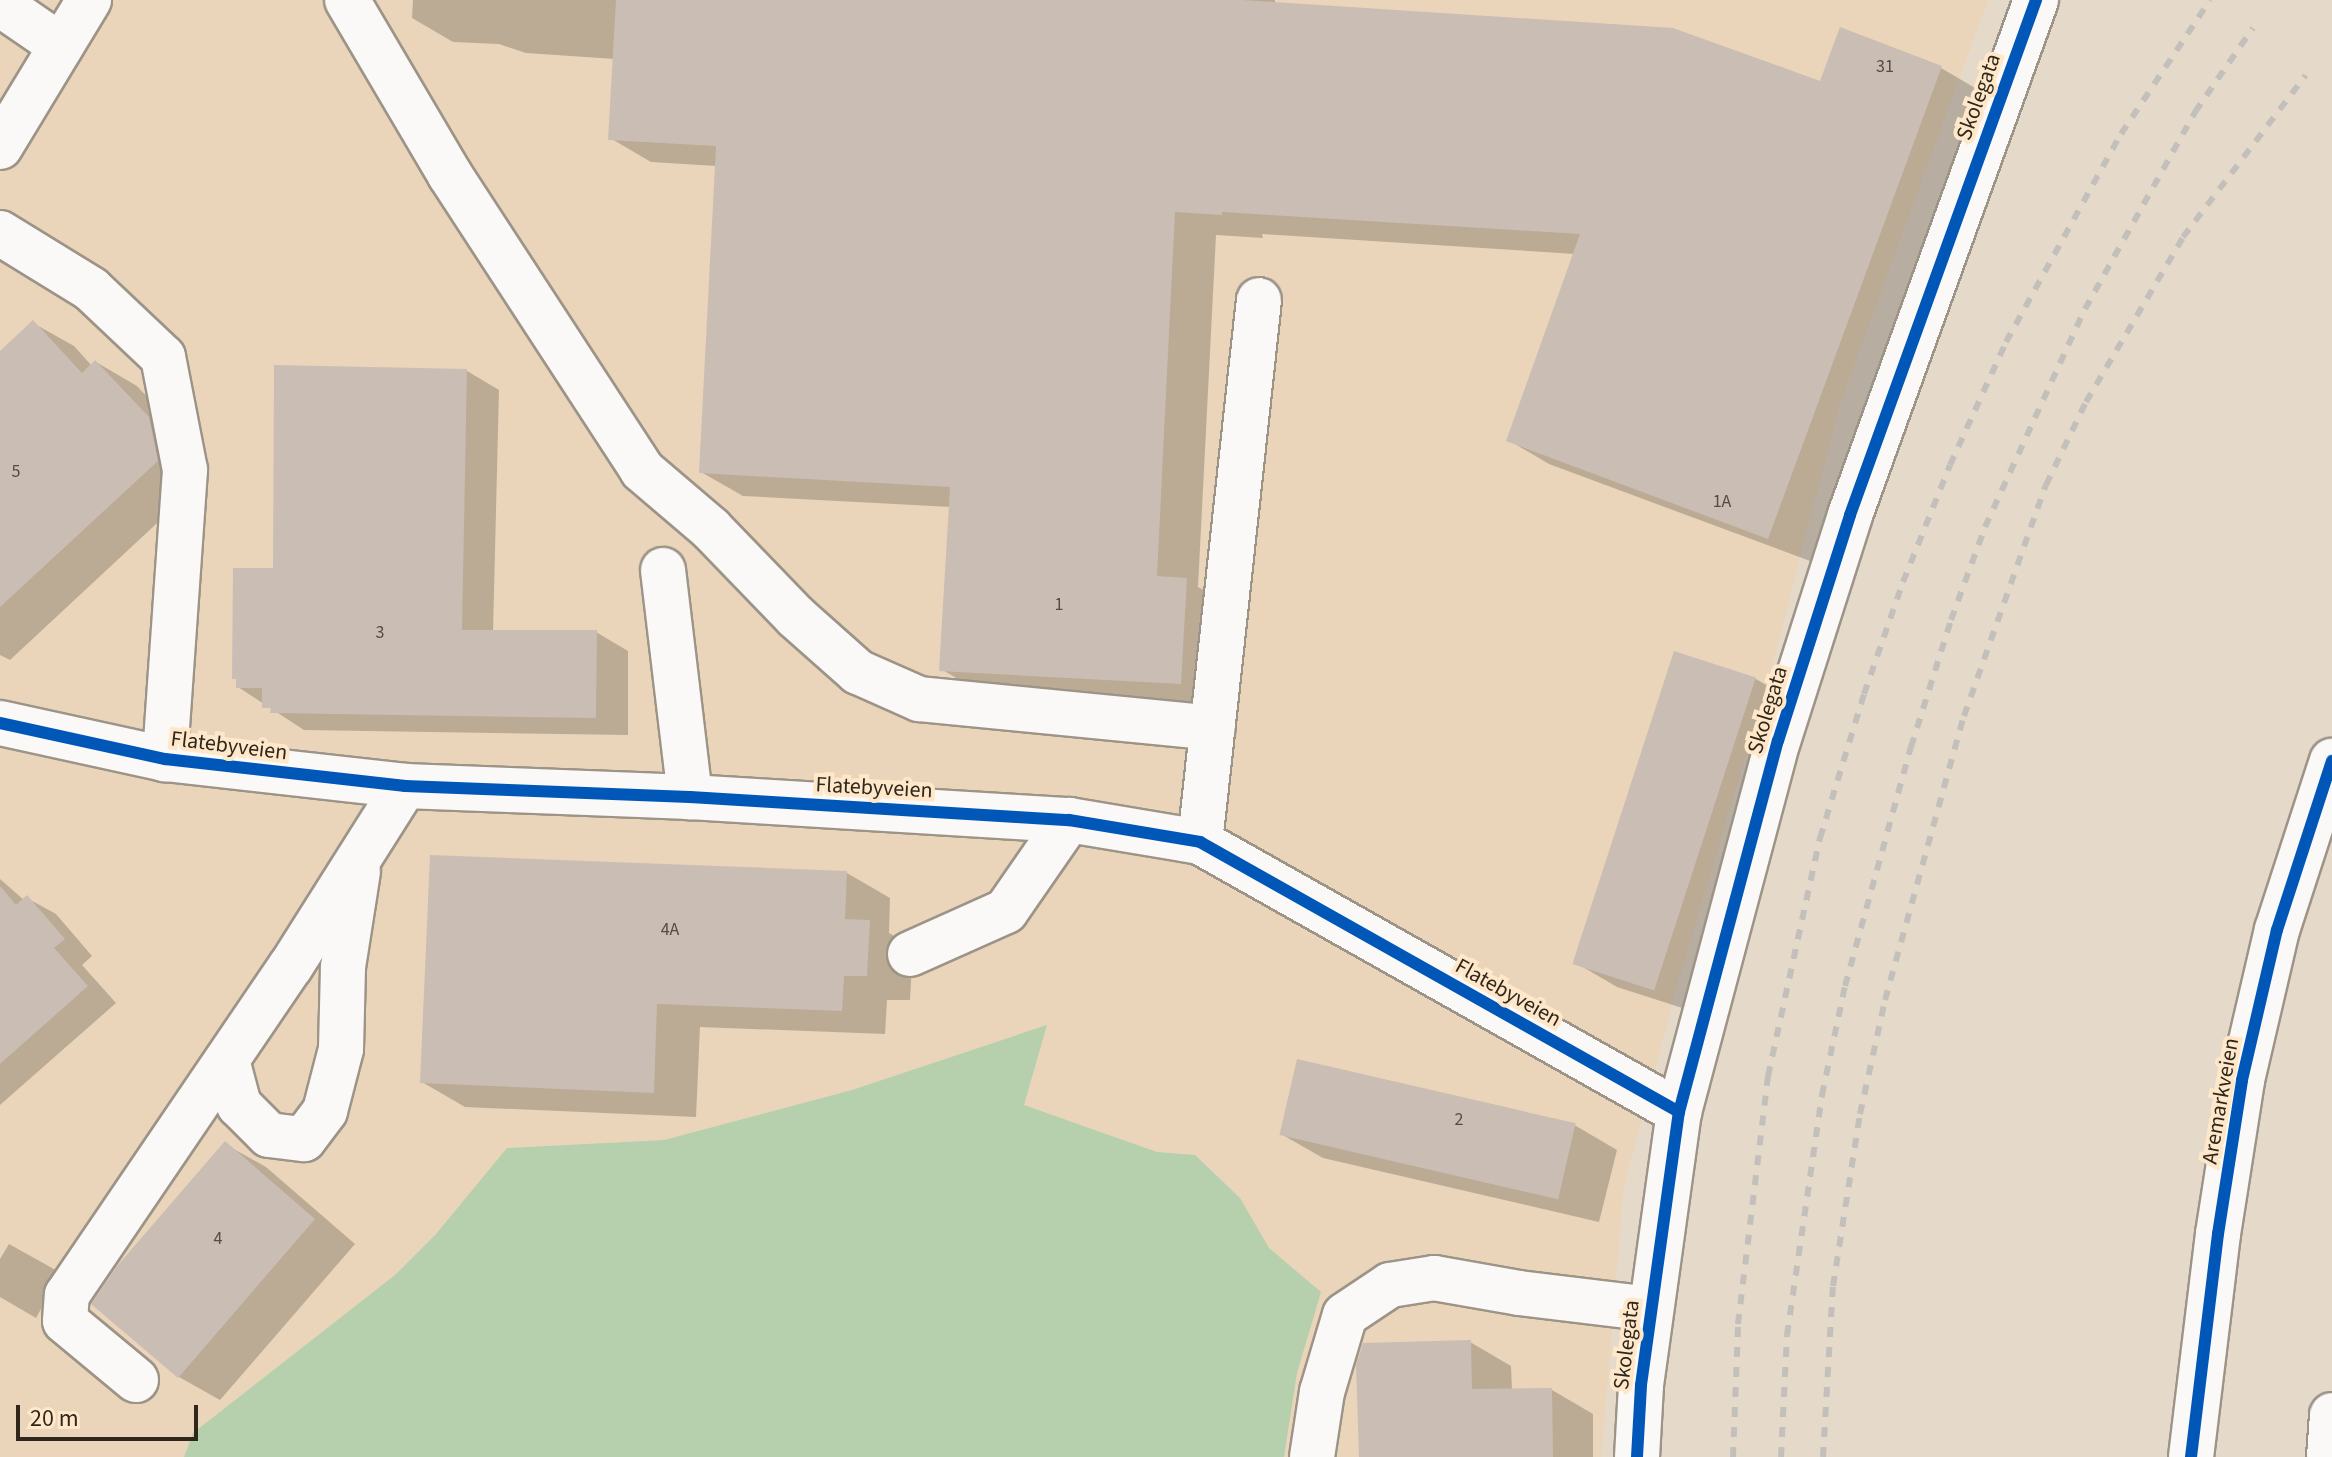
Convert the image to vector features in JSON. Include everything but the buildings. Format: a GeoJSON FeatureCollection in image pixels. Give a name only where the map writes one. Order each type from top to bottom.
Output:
{"type":"FeatureCollection","features":[{"type":"Feature","properties":{"kind":"street"},"geometry":{"type":"LineString","coordinates":[[0,147],[89,0]]}},
{"type":"Feature","properties":{"kind":"street"},"geometry":{"type":"LineString","coordinates":[[347,0],[450,175],[642,470],[711,529],[796,617],[858,672],[919,699],[1213,728]]}},
{"type":"Feature","properties":{"kind":"street","name":"Skolegata"},"geometry":{"type":"LineString","coordinates":[[1637,1457],[1641,1385],[1679,1112],[1778,741],[1850,515],[2036,0]]}},
{"type":"Feature","properties":{"kind":"street"},"geometry":{"type":"LineString","coordinates":[[0,4],[61,46]]}},
{"type":"Feature","properties":{"kind":"street"},"geometry":{"type":"LineString","coordinates":[[0,233],[91,289],[163,357],[185,470],[165,759]]}},
{"type":"Feature","properties":{"kind":"street"},"geometry":{"type":"LineString","coordinates":[[1200,842],[1259,300]]}},
{"type":"Feature","properties":{"kind":"street"},"geometry":{"type":"LineString","coordinates":[[663,570],[690,797]]}},
{"type":"Feature","properties":{"kind":"street","name":"Flatebyveien"},"geometry":{"type":"LineString","coordinates":[[0,723],[165,759],[405,786],[690,797],[1069,820],[1200,842],[1679,1112]]}},
{"type":"Feature","properties":{"kind":"street","name":"Aremarkveien"},"geometry":{"type":"LineString","coordinates":[[2191,1457],[2218,1234],[2242,1080],[2277,930],[2332,761]]}},
{"type":"Feature","properties":{"kind":"street"},"geometry":{"type":"LineString","coordinates":[[136,1380],[65,1321],[67,1295],[227,1060],[405,786]]}},
{"type":"Feature","properties":{"kind":"street"},"geometry":{"type":"LineString","coordinates":[[910,954],[1006,911],[1069,820]]}},
{"type":"Feature","properties":{"kind":"street"},"geometry":{"type":"LineString","coordinates":[[227,1060],[239,1105],[269,1135],[304,1139],[325,1111],[341,1049],[343,967],[360,857]]}},
{"type":"Feature","properties":{"kind":"street"},"geometry":{"type":"LineString","coordinates":[[1312,1457],[1322,1392],[1345,1315],[1390,1285],[1434,1278],[1519,1293],[1651,1309]]}},
{"type":"Feature","properties":{"kind":"street"},"geometry":{"type":"LineString","coordinates":[[2329,1457],[2332,1415]]}},
{"type":"Feature","properties":{"kind":"shaded area"},"geometry":{"type":"Polygon","coordinates":[[[0,0],[1988,0],[1839,406],[1770,675],[1679,979],[1624,1186],[1601,1457],[1284,1457],[1297,1373],[1320,1292],[1269,1248],[1240,1198],[1195,1155],[1157,1152],[1024,1105],[1047,1026],[852,1090],[663,1140],[507,1148],[436,1234],[395,1275],[193,1433],[184,1457],[0,1457],[0,0]]]}},
{"type":"Feature","properties":{"kind":"green space"},"geometry":{"type":"Polygon","coordinates":[[[1047,1025],[1024,1105],[1157,1152],[1195,1155],[1240,1198],[1269,1248],[1321,1292],[1297,1373],[1284,1457],[184,1457],[193,1433],[395,1275],[436,1234],[507,1148],[664,1140],[852,1090],[1047,1025]]]}},
{"type":"Feature","properties":{"kind":"railway"},"geometry":{"type":"LineString","coordinates":[[1733,1457],[1738,1324],[1768,1076],[1820,838],[1864,694],[1903,582],[1950,465],[2006,342],[2121,134],[2210,0]]}},
{"type":"Feature","properties":{"kind":"railway"},"geometry":{"type":"LineString","coordinates":[[1781,1457],[1787,1335],[1822,1095],[1845,986],[1911,747],[1951,620],[1985,527],[2085,309],[2195,112],[2253,28]]}},
{"type":"Feature","properties":{"kind":"railway"},"geometry":{"type":"LineString","coordinates":[[1823,1457],[1833,1286],[1860,1114],[1885,1000],[1964,716],[2046,485],[2086,402],[2183,237],[2306,75]]}},
{"type":"Feature","properties":{"kind":"cycle path"},"geometry":{"type":"LineString","coordinates":[[1637,1457],[1641,1385],[1679,1112],[1778,741],[1850,515],[2036,0]]}},
{"type":"Feature","properties":{"kind":"cycle path"},"geometry":{"type":"LineString","coordinates":[[0,723],[165,759],[405,786],[690,797],[1069,820],[1200,842],[1679,1112]]}},
{"type":"Feature","properties":{"kind":"cycle path"},"geometry":{"type":"LineString","coordinates":[[2191,1457],[2218,1234],[2242,1080],[2277,930],[2332,761]]}}]}
